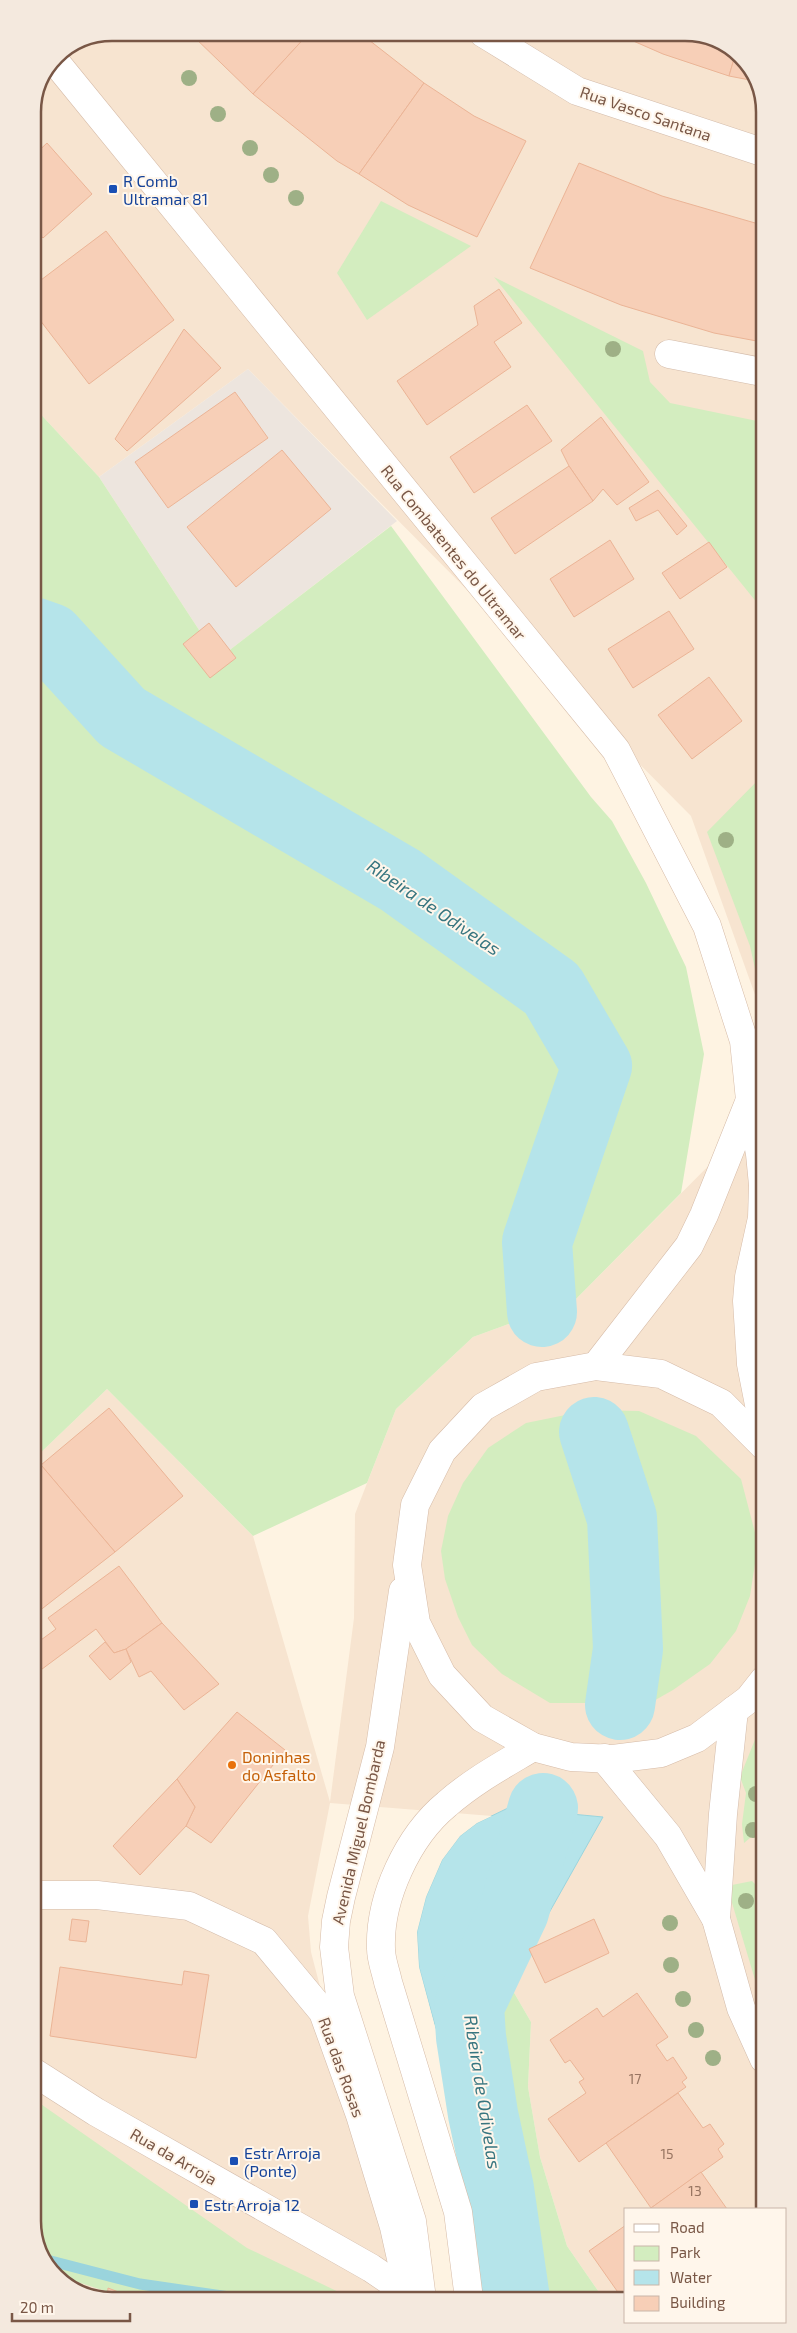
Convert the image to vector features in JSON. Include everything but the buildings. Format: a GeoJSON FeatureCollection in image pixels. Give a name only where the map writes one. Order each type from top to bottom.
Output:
{"type":"FeatureCollection","features":[{"type":"Feature","properties":{"kind":"main road","name":"Rua Vasco Santana"},"geometry":{"type":"LineString","coordinates":[[496,41],[577,91],[756,150]]}},
{"type":"Feature","properties":{"kind":"main road","name":"Rua Combatentes do Ultramar"},"geometry":{"type":"LineString","coordinates":[[59,66],[616,750],[708,926],[744,1041],[750,1100],[756,1132]]}},
{"type":"Feature","properties":{"kind":"main road"},"geometry":{"type":"LineString","coordinates":[[669,354],[756,371]]}},
{"type":"Feature","properties":{"kind":"main road","name":"Rua Combatentes do Ultramar"},"geometry":{"type":"LineString","coordinates":[[596,1366],[689,1246],[704,1215],[750,1100]]}},
{"type":"Feature","properties":{"kind":"main road","name":"Rua Combatentes do Ultramar"},"geometry":{"type":"LineString","coordinates":[[756,1246],[749,1278],[747,1301],[751,1364],[756,1389]]}},
{"type":"Feature","properties":{"kind":"main road","name":"Avenida Miguel Bombarda"},"geometry":{"type":"LineString","coordinates":[[415,2292],[412,2221],[340,1996],[334,1947],[336,1921],[363,1806],[380,1747],[415,1505],[442,1451],[448,1444],[484,1407],[536,1377],[596,1366],[661,1374],[721,1403],[756,1438]]}},
{"type":"Feature","properties":{"kind":"main road"},"geometry":{"type":"LineString","coordinates":[[407,1565],[416,1623],[442,1675],[482,1718],[533,1747],[571,1757],[604,1758],[661,1752],[697,1738],[749,1699],[756,1690]]}},
{"type":"Feature","properties":{"kind":"main road"},"geometry":{"type":"LineString","coordinates":[[716,1919],[723,1814],[734,1710]]}},
{"type":"Feature","properties":{"kind":"main road"},"geometry":{"type":"LineString","coordinates":[[468,2292],[458,2212],[388,1982],[381,1950],[383,1916],[390,1886],[406,1856],[438,1812],[472,1784],[533,1747]]}},
{"type":"Feature","properties":{"kind":"main road"},"geometry":{"type":"LineString","coordinates":[[604,1758],[668,1836],[716,1919],[742,2008],[756,2040]]}},
{"type":"Feature","properties":{"kind":"main road","name":"Rua das Rosas"},"geometry":{"type":"LineString","coordinates":[[41,1895],[98,1895],[189,1906],[264,1941],[323,2012],[363,2125],[413,2292]]}},
{"type":"Feature","properties":{"kind":"main road","name":"Rua da Arroja"},"geometry":{"type":"LineString","coordinates":[[41,2078],[96,2112],[371,2268],[406,2292]]}},
{"type":"Feature","properties":{"kind":"shaded area"},"geometry":{"type":"Polygon","coordinates":[[[113,41],[689,41],[712,47],[728,56],[744,73],[748,81],[753,94],[756,113],[756,997],[691,816],[248,369],[99,477],[41,415],[41,113],[47,85],[53,73],[73,53],[85,47],[113,41]]]}},
{"type":"Feature","properties":{"kind":"shaded area"},"geometry":{"type":"Polygon","coordinates":[[[248,369],[397,521],[218,659],[99,477],[248,369]]]}},
{"type":"Feature","properties":{"kind":"shaded area"},"geometry":{"type":"Polygon","coordinates":[[[756,1118],[756,2208],[624,2208],[624,2292],[599,2292],[567,2246],[540,2157],[528,2087],[531,2022],[509,1984],[603,1817],[508,1808],[492,1816],[330,1803],[308,1916],[311,1952],[378,2209],[393,2292],[108,2292],[77,2282],[59,2267],[51,2256],[44,2239],[41,2220],[41,1452],[107,1389],[253,1536],[330,1802],[354,1618],[355,1514],[396,1409],[473,1337],[575,1300],[756,1118]]]}},
{"type":"Feature","properties":{"kind":"green space"},"geometry":{"type":"Polygon","coordinates":[[[381,201],[471,246],[367,320],[337,273],[381,201]]]}},
{"type":"Feature","properties":{"kind":"green space"},"geometry":{"type":"Polygon","coordinates":[[[494,277],[643,351],[650,382],[670,403],[756,421],[756,602],[494,277]]]}},
{"type":"Feature","properties":{"kind":"green space"},"geometry":{"type":"Polygon","coordinates":[[[41,415],[99,477],[218,659],[391,526],[591,797],[612,821],[646,883],[686,967],[704,1054],[681,1193],[575,1300],[473,1337],[396,1409],[367,1483],[253,1536],[107,1389],[41,1452],[41,415]]]}},
{"type":"Feature","properties":{"kind":"green space"},"geometry":{"type":"Polygon","coordinates":[[[756,782],[756,973],[750,946],[707,832],[756,782]]]}},
{"type":"Feature","properties":{"kind":"green space"},"geometry":{"type":"Polygon","coordinates":[[[590,1410],[639,1411],[696,1436],[741,1479],[756,1536],[756,1557],[750,1596],[736,1631],[710,1664],[673,1690],[650,1703],[550,1703],[502,1674],[472,1645],[458,1617],[445,1579],[441,1551],[448,1516],[463,1483],[488,1448],[526,1423],[590,1410]]]}},
{"type":"Feature","properties":{"kind":"green space"},"geometry":{"type":"Polygon","coordinates":[[[756,1737],[756,1833],[744,1843],[742,1824],[746,1793],[740,1777],[756,1737]]]}},
{"type":"Feature","properties":{"kind":"green space"},"geometry":{"type":"Polygon","coordinates":[[[752,1881],[756,1885],[756,1983],[727,1886],[752,1881]]]}},
{"type":"Feature","properties":{"kind":"green space"},"geometry":{"type":"Polygon","coordinates":[[[509,1984],[531,2022],[528,2087],[540,2157],[567,2246],[599,2292],[496,2292],[492,2256],[478,2180],[448,2073],[509,1984]]]}},
{"type":"Feature","properties":{"kind":"green space"},"geometry":{"type":"Polygon","coordinates":[[[41,2104],[247,2248],[339,2292],[108,2292],[77,2282],[59,2267],[47,2248],[41,2220],[41,2104]]]}},
{"type":"Feature","properties":{"kind":"water"},"geometry":{"type":"Polygon","coordinates":[[[508,1808],[603,1817],[509,1984],[448,2073],[419,1967],[417,1932],[426,1897],[442,1860],[460,1836],[477,1823],[508,1808]]]}},
{"type":"Feature","properties":{"kind":"pier"},"geometry":{"type":"Polygon","coordinates":[[[492,1816],[477,1823],[460,1836],[442,1860],[426,1897],[417,1932],[419,1967],[448,2075],[417,1967],[414,1932],[423,1896],[440,1858],[458,1834],[476,1821],[492,1816]]]}},
{"type":"Feature","properties":{"kind":"waterway","name":"Ribeira de Odivelas"},"geometry":{"type":"LineString","coordinates":[[41,635],[50,638],[122,717],[400,880],[552,989],[597,1066],[537,1242],[542,1312]]}},
{"type":"Feature","properties":{"kind":"waterway","name":"Ribeira de Odivelas"},"geometry":{"type":"LineString","coordinates":[[594,1432],[622,1518],[628,1649],[620,1705]]}},
{"type":"Feature","properties":{"kind":"waterway","name":"Ribeira de Odivelas"},"geometry":{"type":"LineString","coordinates":[[514,2292],[499,2189],[483,2114],[471,2037],[469,2006],[514,1911],[543,1808]]}},
{"type":"Feature","properties":{"kind":"waterway"},"geometry":{"type":"LineString","coordinates":[[56,2262],[140,2284],[195,2292]]}},
{"type":"Feature","properties":{"kind":"place","name":"R Comb Ultramar 81"},"geometry":{"type":"Point","coordinates":[113,189]}},
{"type":"Feature","properties":{"kind":"place","name":"Doninhas do Asfalto"},"geometry":{"type":"Point","coordinates":[232,1765]}},
{"type":"Feature","properties":{"kind":"place","name":"Estr Arroja (Ponte)"},"geometry":{"type":"Point","coordinates":[234,2161]}},
{"type":"Feature","properties":{"kind":"place","name":"Estr Arroja 12"},"geometry":{"type":"Point","coordinates":[194,2204]}}]}
